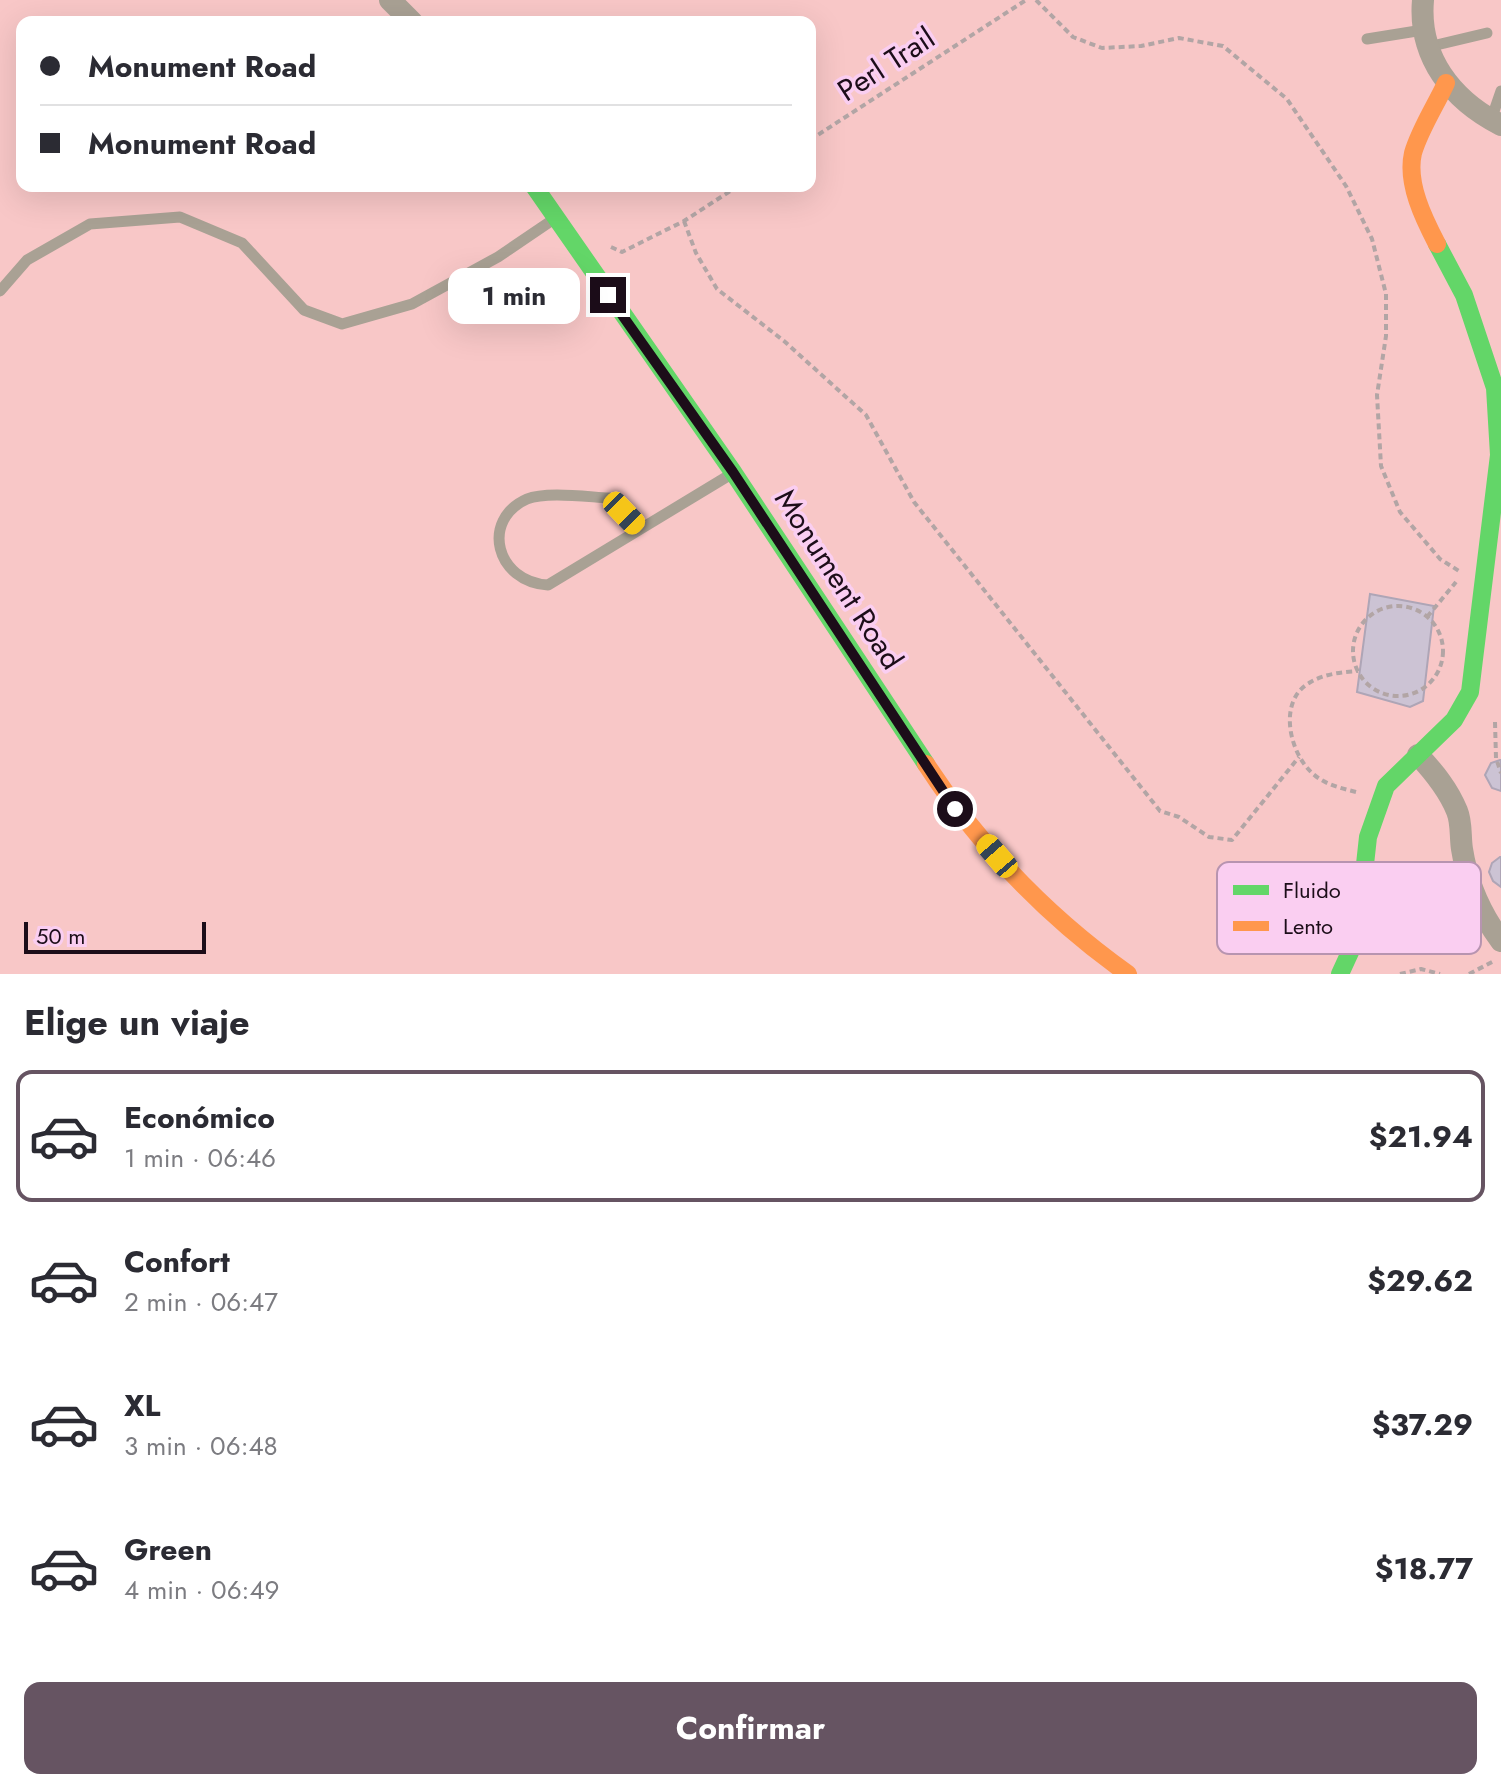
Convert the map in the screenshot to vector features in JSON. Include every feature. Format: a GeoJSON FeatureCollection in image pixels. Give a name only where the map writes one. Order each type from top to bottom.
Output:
{"type":"FeatureCollection","features":[{"type":"Feature","properties":{"kind":"street"},"geometry":{"type":"LineString","coordinates":[[390,0],[406,16]]}},
{"type":"Feature","properties":{"kind":"street"},"geometry":{"type":"LineString","coordinates":[[1423,0],[1425,39],[1446,83],[1460,97],[1496,122]]}},
{"type":"Feature","properties":{"kind":"street"},"geometry":{"type":"LineString","coordinates":[[1365,862],[1368,837],[1386,786],[1454,720],[1470,692],[1494,559],[1499,455],[1495,388],[1464,295],[1425,221],[1413,182],[1413,154],[1446,83]]}},
{"type":"Feature","properties":{"kind":"street","name":"Monument Road"},"geometry":{"type":"LineString","coordinates":[[538,192],[733,472],[955,809],[1040,903],[1080,940],[1128,974]]}},
{"type":"Feature","properties":{"kind":"street"},"geometry":{"type":"LineString","coordinates":[[1418,755],[1440,778],[1459,814],[1465,862]]}},
{"type":"Feature","properties":{"kind":"street"},"geometry":{"type":"LineString","coordinates":[[1481,909],[1501,941]]}},
{"type":"Feature","properties":{"kind":"street"},"geometry":{"type":"LineString","coordinates":[[1340,974],[1349,954]]}},
{"type":"Feature","properties":{"kind":"lane"},"geometry":{"type":"LineString","coordinates":[[1367,39],[1425,39],[1487,33]]}},
{"type":"Feature","properties":{"kind":"lane"},"geometry":{"type":"LineString","coordinates":[[1496,122],[1501,91]]}},
{"type":"Feature","properties":{"kind":"lane"},"geometry":{"type":"LineString","coordinates":[[0,291],[27,260],[90,224],[180,217],[242,243],[304,310],[342,324],[412,304],[498,257],[555,219]]}},
{"type":"Feature","properties":{"kind":"lane"},"geometry":{"type":"LineString","coordinates":[[639,529],[609,498],[534,497],[524,500],[507,515],[499,536],[508,568],[516,576],[536,585],[548,585],[733,472]]}},
{"type":"Feature","properties":{"kind":"path","name":"Perl Trail"},"geometry":{"type":"LineString","coordinates":[[816,136],[1026,0]]}},
{"type":"Feature","properties":{"kind":"path"},"geometry":{"type":"LineString","coordinates":[[1036,0],[1073,37],[1102,48],[1141,46],[1179,38],[1223,46],[1287,99],[1346,186],[1372,239],[1386,294],[1386,336],[1377,395],[1381,466],[1400,512],[1440,559],[1463,573],[1427,617]]}},
{"type":"Feature","properties":{"kind":"path"},"geometry":{"type":"LineString","coordinates":[[608,245],[622,252],[684,221],[729,192]]}},
{"type":"Feature","properties":{"kind":"path"},"geometry":{"type":"LineString","coordinates":[[684,221],[696,253],[717,289],[784,341],[866,415],[914,502],[1160,811],[1179,817],[1209,837],[1232,840],[1299,757]]}},
{"type":"Feature","properties":{"kind":"path"},"geometry":{"type":"LineString","coordinates":[[1397,606],[1410,607],[1427,617],[1439,631],[1443,656],[1434,680],[1417,694],[1403,697],[1387,695],[1365,682],[1358,671],[1353,646],[1363,623],[1373,614],[1397,606]]}},
{"type":"Feature","properties":{"kind":"path"},"geometry":{"type":"LineString","coordinates":[[1358,671],[1339,673],[1308,683],[1296,696],[1290,712],[1290,729],[1299,757],[1312,773],[1331,785],[1357,792],[1386,786]]}},
{"type":"Feature","properties":{"kind":"path"},"geometry":{"type":"LineString","coordinates":[[1487,723],[1498,721],[1496,758],[1501,773]]}},
{"type":"Feature","properties":{"kind":"path"},"geometry":{"type":"LineString","coordinates":[[1469,974],[1491,964],[1501,953]]}},
{"type":"Feature","properties":{"kind":"path"},"geometry":{"type":"LineString","coordinates":[[1400,974],[1421,969],[1440,974]]}},
{"type":"Feature","properties":{"kind":"shaded area"},"geometry":{"type":"Polygon","coordinates":[[[0,0],[1501,0],[1501,974],[0,974],[0,0]]]}},
{"type":"Feature","properties":{"kind":"building"},"geometry":{"type":"Polygon","coordinates":[[[1370,594],[1434,606],[1423,701],[1410,707],[1357,692],[1370,594]]]}},
{"type":"Feature","properties":{"kind":"building"},"geometry":{"type":"Polygon","coordinates":[[[1501,760],[1501,791],[1492,788],[1485,775],[1491,763],[1501,760]]]}},
{"type":"Feature","properties":{"kind":"building"},"geometry":{"type":"Polygon","coordinates":[[[1501,857],[1501,887],[1493,881],[1489,872],[1492,863],[1501,857]]]}},
{"type":"Feature","properties":{"kind":"traffic: fast"},"geometry":{"type":"LineString","coordinates":[[538,192],[733,472],[926,764]]}},
{"type":"Feature","properties":{"kind":"traffic: fast"},"geometry":{"type":"LineString","coordinates":[[1365,862],[1368,837],[1386,786],[1454,720],[1470,692],[1499,455],[1495,388],[1464,295],[1437,244]]}},
{"type":"Feature","properties":{"kind":"traffic: fast"},"geometry":{"type":"LineString","coordinates":[[1340,974],[1349,954]]}},
{"type":"Feature","properties":{"kind":"traffic: slow"},"geometry":{"type":"LineString","coordinates":[[1437,244],[1414,188],[1411,164],[1420,135],[1446,83]]}},
{"type":"Feature","properties":{"kind":"traffic: slow"},"geometry":{"type":"LineString","coordinates":[[926,764],[969,824],[1017,879],[1070,929],[1128,974]]}},
{"type":"Feature","properties":{"kind":"route"},"geometry":{"type":"LineString","coordinates":[[608,295],[733,472],[955,809]]}}]}
